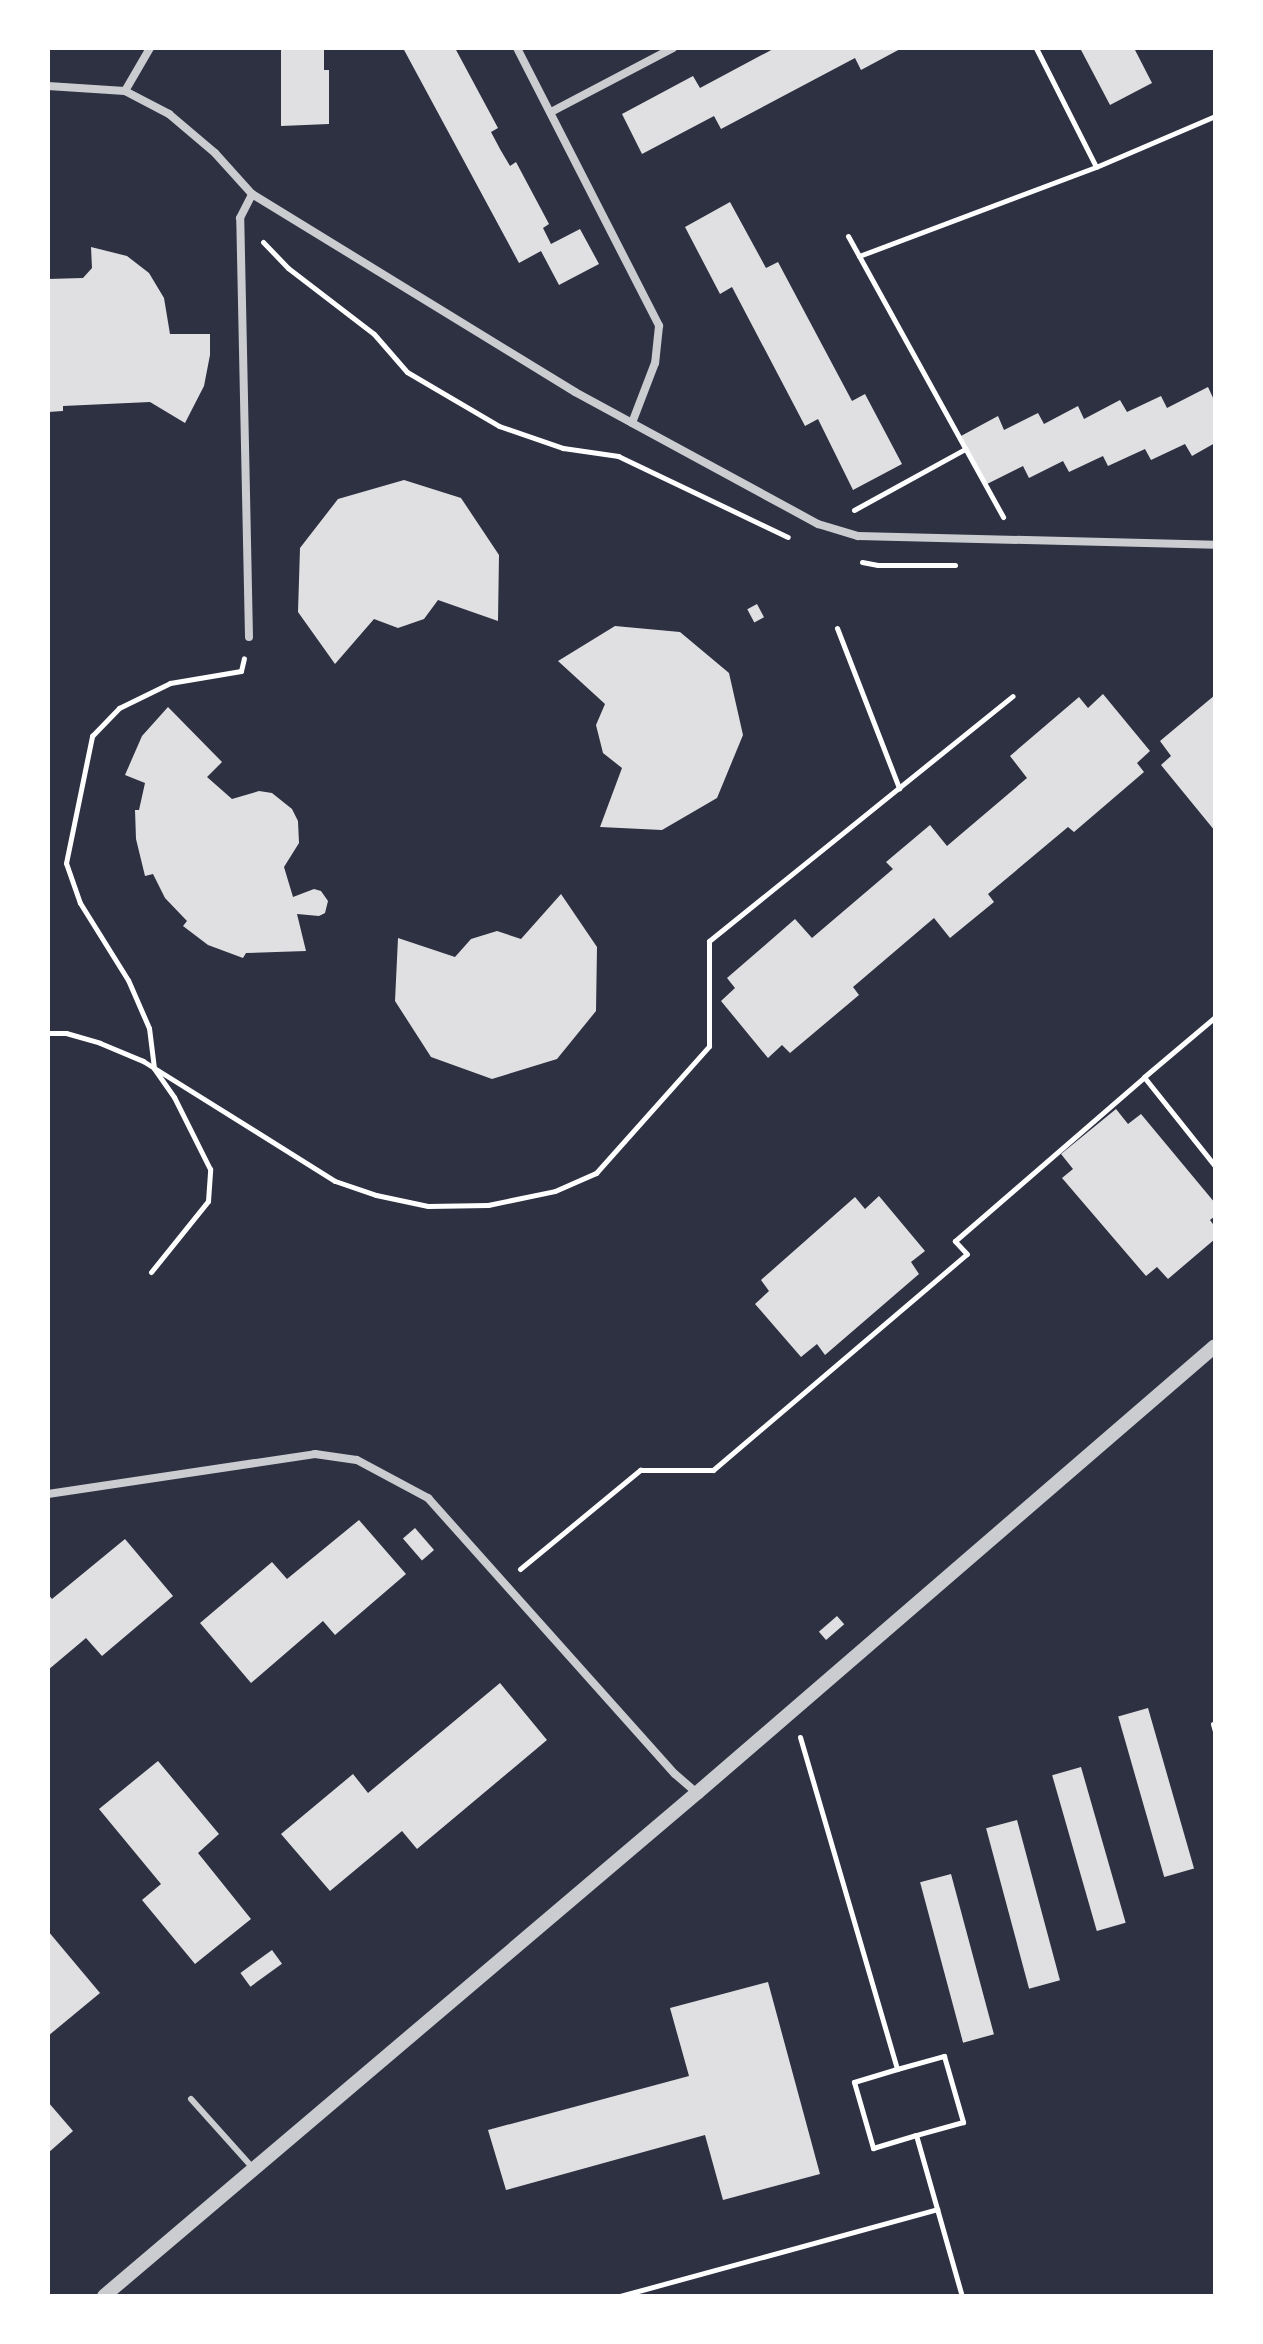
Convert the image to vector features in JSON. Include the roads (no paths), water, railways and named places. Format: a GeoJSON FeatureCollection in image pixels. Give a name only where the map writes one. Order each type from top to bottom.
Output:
{"type":"FeatureCollection","features":[{"type":"Feature","properties":{"kind":"street"},"geometry":{"type":"LineString","coordinates":[[125,91],[150,48]]}},
{"type":"Feature","properties":{"kind":"street"},"geometry":{"type":"LineString","coordinates":[[517,48],[659,326],[655,363],[632,423]]}},
{"type":"Feature","properties":{"kind":"street"},"geometry":{"type":"LineString","coordinates":[[551,112],[673,48]]}},
{"type":"Feature","properties":{"kind":"street"},"geometry":{"type":"LineString","coordinates":[[48,86],[125,91],[169,114],[215,153],[252,194],[575,392],[825,526],[858,536],[1215,545]]}},
{"type":"Feature","properties":{"kind":"street"},"geometry":{"type":"LineString","coordinates":[[249,637],[240,218],[252,194]]}},
{"type":"Feature","properties":{"kind":"street"},"geometry":{"type":"LineString","coordinates":[[104,2296],[697,1793],[1215,1346]]}},
{"type":"Feature","properties":{"kind":"street"},"geometry":{"type":"LineString","coordinates":[[48,1494],[315,1454],[357,1460],[428,1498],[675,1774],[697,1793]]}},
{"type":"Feature","properties":{"kind":"lane"},"geometry":{"type":"LineString","coordinates":[[191,2099],[253,2168]]}}]}
